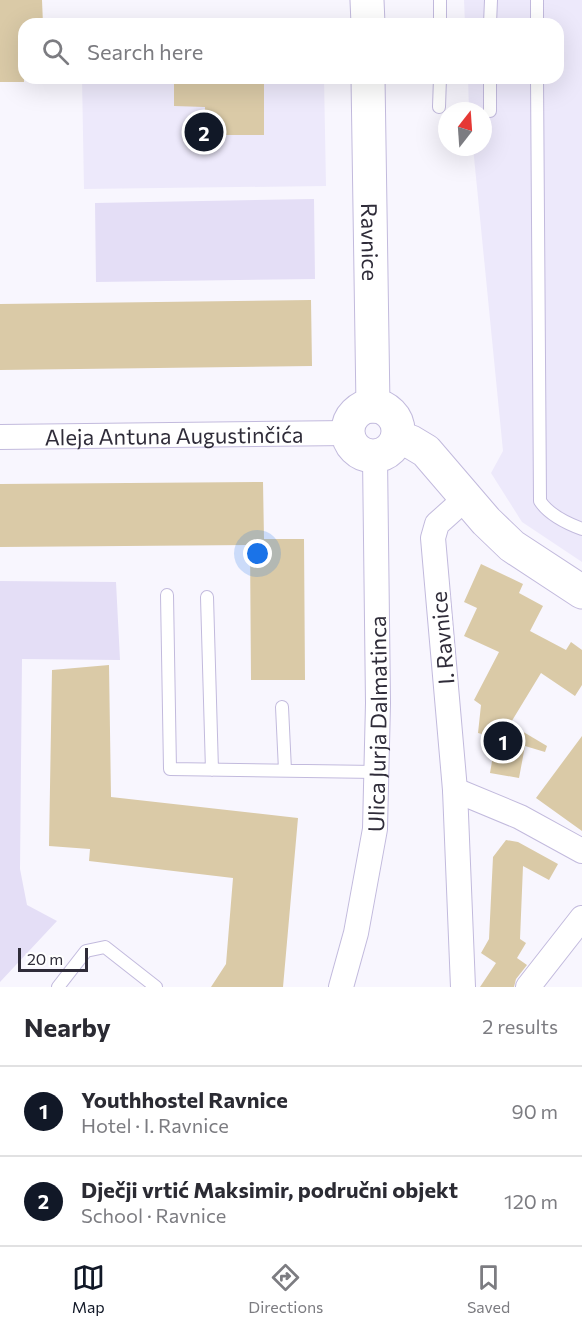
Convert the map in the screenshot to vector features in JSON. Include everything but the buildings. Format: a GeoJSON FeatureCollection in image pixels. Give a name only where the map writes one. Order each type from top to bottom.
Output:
{"type":"FeatureCollection","features":[{"type":"Feature","properties":{"kind":"street"},"geometry":{"type":"LineString","coordinates":[[367,0],[368,18]]}},
{"type":"Feature","properties":{"kind":"street","name":"Ravnice"},"geometry":{"type":"LineString","coordinates":[[368,84],[373,406]]}},
{"type":"Feature","properties":{"kind":"street"},"geometry":{"type":"LineString","coordinates":[[386,447],[399,430],[393,416],[380,407],[373,406],[357,412],[352,418],[348,433],[354,448],[360,453],[411,442],[426,451],[466,498],[512,546],[582,592]]}},
{"type":"Feature","properties":{"kind":"street","name":"Aleja Antuna Augustinčića"},"geometry":{"type":"LineString","coordinates":[[0,437],[348,433]]}},
{"type":"Feature","properties":{"kind":"street","name":"Ulica Jurja Dalmatinca"},"geometry":{"type":"LineString","coordinates":[[341,987],[356,933],[375,829],[386,447]]}},
{"type":"Feature","properties":{"kind":"street","name":"I. Ravnice"},"geometry":{"type":"LineString","coordinates":[[463,987],[455,790],[433,538],[437,524],[466,498]]}},
{"type":"Feature","properties":{"kind":"street"},"geometry":{"type":"LineString","coordinates":[[455,790],[520,817],[582,851]]}},
{"type":"Feature","properties":{"kind":"street"},"geometry":{"type":"LineString","coordinates":[[528,987],[582,918]]}},
{"type":"Feature","properties":{"kind":"lane"},"geometry":{"type":"LineString","coordinates":[[440,0],[440,18]]}},
{"type":"Feature","properties":{"kind":"lane"},"geometry":{"type":"LineString","coordinates":[[490,18],[491,0]]}},
{"type":"Feature","properties":{"kind":"lane"},"geometry":{"type":"LineString","coordinates":[[537,0],[537,18]]}},
{"type":"Feature","properties":{"kind":"lane"},"geometry":{"type":"LineString","coordinates":[[439,102],[440,84]]}},
{"type":"Feature","properties":{"kind":"lane"},"geometry":{"type":"LineString","coordinates":[[490,84],[490,102]]}},
{"type":"Feature","properties":{"kind":"lane"},"geometry":{"type":"LineString","coordinates":[[537,84],[540,501],[546,510],[570,525],[582,529]]}},
{"type":"Feature","properties":{"kind":"lane"},"geometry":{"type":"LineString","coordinates":[[167,595],[170,769],[376,772]]}},
{"type":"Feature","properties":{"kind":"lane"},"geometry":{"type":"LineString","coordinates":[[207,597],[212,770]]}},
{"type":"Feature","properties":{"kind":"lane"},"geometry":{"type":"LineString","coordinates":[[282,707],[285,770]]}},
{"type":"Feature","properties":{"kind":"lane"},"geometry":{"type":"LineString","coordinates":[[58,987],[86,951],[105,947],[156,987]]}},
{"type":"Feature","properties":{"kind":"shaded area"},"geometry":{"type":"Polygon","coordinates":[[[464,0],[582,0],[582,562],[522,522],[491,473],[503,451],[474,156],[492,156],[492,102],[469,102],[468,84],[564,84],[564,18],[465,18],[464,0]]]}},
{"type":"Feature","properties":{"kind":"shaded area"},"geometry":{"type":"Polygon","coordinates":[[[82,84],[324,84],[326,186],[84,189],[82,84]]]}},
{"type":"Feature","properties":{"kind":"shaded area"},"geometry":{"type":"Polygon","coordinates":[[[314,199],[315,279],[96,282],[95,203],[314,199]]]}},
{"type":"Feature","properties":{"kind":"shaded area"},"geometry":{"type":"Polygon","coordinates":[[[0,581],[116,582],[120,660],[22,659],[20,869],[27,905],[57,921],[0,982],[0,581]]]}},
{"type":"Feature","properties":{"kind":"place","name":"Dječji vrtić Maksimir, područni objekt"},"geometry":{"type":"Point","coordinates":[204,132]}},
{"type":"Feature","properties":{"kind":"place","name":"Youthhostel Ravnice"},"geometry":{"type":"Point","coordinates":[503,741]}}]}
